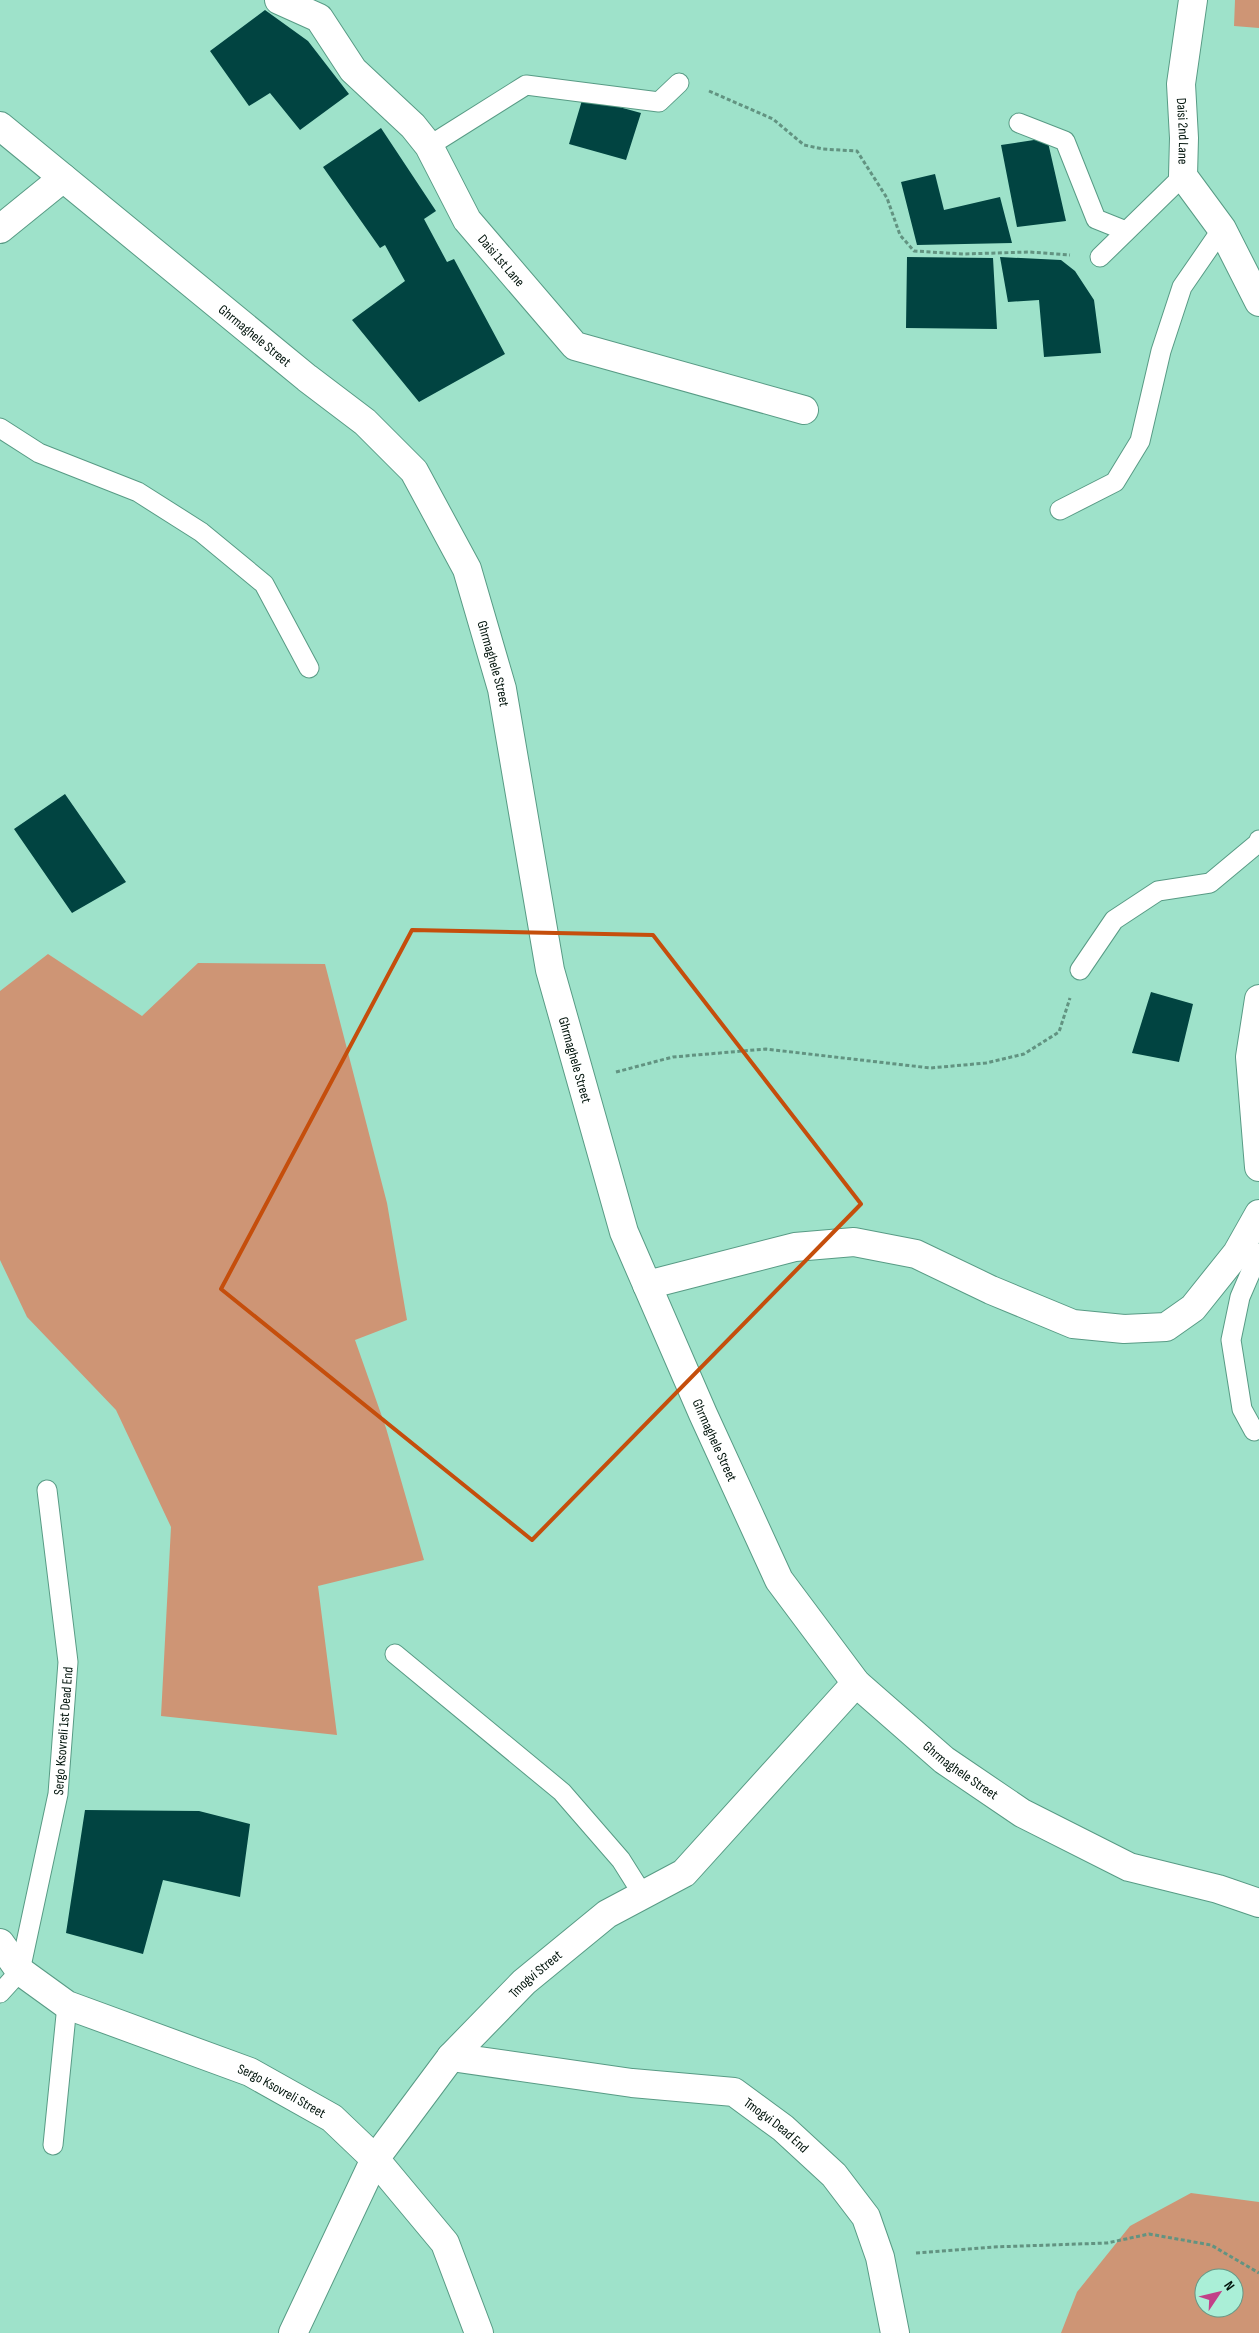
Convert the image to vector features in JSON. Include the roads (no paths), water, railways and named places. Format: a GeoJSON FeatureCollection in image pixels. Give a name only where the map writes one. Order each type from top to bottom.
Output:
{"type":"FeatureCollection","features":[{"type":"Feature","properties":{"kind":"street","name":"Daisi 1st Lane"},"geometry":{"type":"LineString","coordinates":[[279,0],[318,9],[353,70],[413,126],[429,146],[467,220],[575,346],[804,410]]}},
{"type":"Feature","properties":{"kind":"street","name":"Daisi 2nd Lane"},"geometry":{"type":"LineString","coordinates":[[1193,0],[1181,84],[1184,138],[1183,176],[1251,269],[1259,302]]}},
{"type":"Feature","properties":{"kind":"street","name":"Ghrmaghele Street"},"geometry":{"type":"LineString","coordinates":[[0,126],[307,378],[365,422],[414,471],[467,569],[502,690],[550,970],[624,1232],[779,1580],[856,1683],[944,1760],[1022,1814],[1129,1868],[1218,1889],[1259,1903]]}},
{"type":"Feature","properties":{"kind":"street"},"geometry":{"type":"LineString","coordinates":[[0,229],[63,178]]}},
{"type":"Feature","properties":{"kind":"street"},"geometry":{"type":"LineString","coordinates":[[1259,999],[1250,1057],[1259,1167]]}},
{"type":"Feature","properties":{"kind":"street"},"geometry":{"type":"LineString","coordinates":[[647,1285],[795,1247],[854,1242],[916,1254],[991,1290],[1073,1324],[1124,1329],[1166,1327],[1193,1308],[1237,1253],[1259,1214]]}},
{"type":"Feature","properties":{"kind":"street","name":"Tmogvi Street"},"geometry":{"type":"LineString","coordinates":[[293,2333],[376,2159],[451,2057],[524,1982],[607,1914],[684,1873],[856,1683]]}},
{"type":"Feature","properties":{"kind":"street","name":"Sergo Ksovreli Street"},"geometry":{"type":"LineString","coordinates":[[0,1943],[20,1971],[67,2005],[250,2072],[332,2118],[376,2159],[445,2243],[479,2333]]}},
{"type":"Feature","properties":{"kind":"street","name":"Tmogvi Dead End"},"geometry":{"type":"LineString","coordinates":[[451,2057],[632,2084],[734,2092],[783,2128],[834,2175],[866,2216],[880,2257],[895,2333]]}},
{"type":"Feature","properties":{"kind":"lane"},"geometry":{"type":"LineString","coordinates":[[429,146],[526,85],[659,102],[679,83]]}},
{"type":"Feature","properties":{"kind":"lane"},"geometry":{"type":"LineString","coordinates":[[1019,123],[1065,141],[1096,219],[1126,231]]}},
{"type":"Feature","properties":{"kind":"lane"},"geometry":{"type":"LineString","coordinates":[[1100,257],[1183,176]]}},
{"type":"Feature","properties":{"kind":"lane"},"geometry":{"type":"LineString","coordinates":[[1060,510],[1115,482],[1140,441],[1161,351],[1182,287],[1222,229]]}},
{"type":"Feature","properties":{"kind":"lane"},"geometry":{"type":"LineString","coordinates":[[0,428],[38,452],[138,492],[201,532],[264,584],[309,668]]}},
{"type":"Feature","properties":{"kind":"lane"},"geometry":{"type":"LineString","coordinates":[[1080,970],[1114,920],[1158,891],[1210,883],[1258,843],[1259,840]]}},
{"type":"Feature","properties":{"kind":"lane"},"geometry":{"type":"LineString","coordinates":[[1254,1431],[1242,1409],[1232,1340],[1240,1297],[1259,1253]]}},
{"type":"Feature","properties":{"kind":"lane","name":"Sergo Ksovreli 1st Dead End"},"geometry":{"type":"LineString","coordinates":[[20,1971],[58,1794],[68,1662],[47,1490]]}},
{"type":"Feature","properties":{"kind":"lane"},"geometry":{"type":"LineString","coordinates":[[395,1654],[562,1792],[620,1860],[643,1894]]}},
{"type":"Feature","properties":{"kind":"lane"},"geometry":{"type":"LineString","coordinates":[[0,1993],[20,1971]]}},
{"type":"Feature","properties":{"kind":"lane"},"geometry":{"type":"LineString","coordinates":[[53,2146],[67,2005]]}}]}
